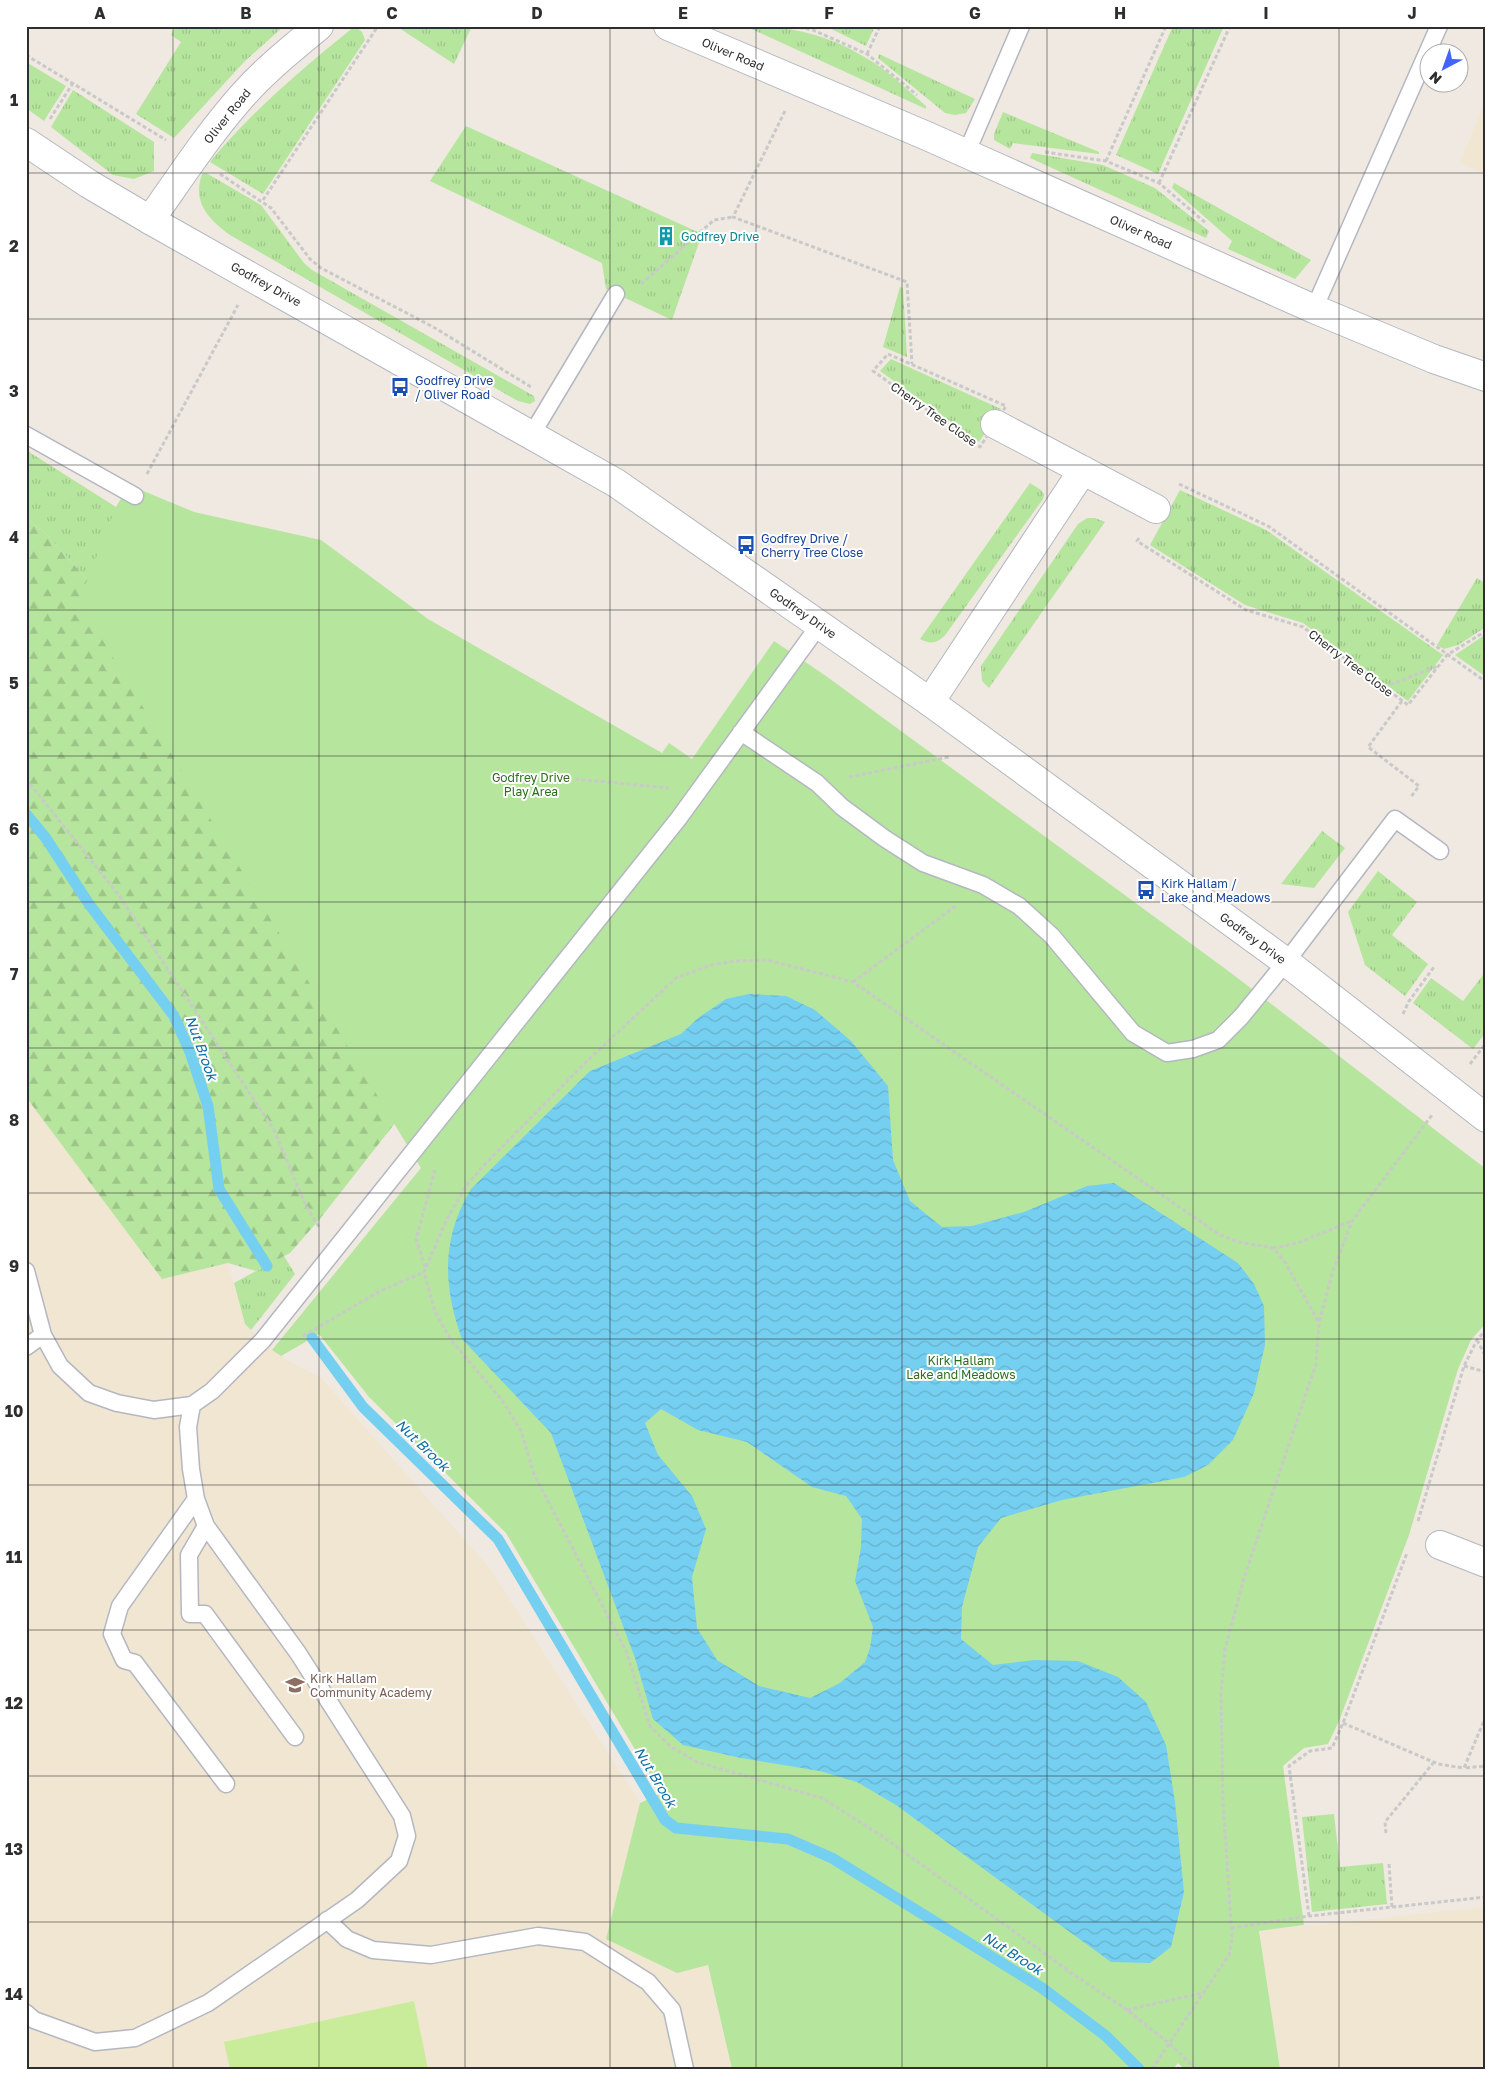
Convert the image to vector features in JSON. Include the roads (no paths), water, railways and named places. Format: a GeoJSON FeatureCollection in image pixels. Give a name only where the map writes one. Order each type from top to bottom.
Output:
{"type":"FeatureCollection","features":[{"type":"Feature","properties":{"kind":"street","name":"Oliver Road"},"geometry":{"type":"LineString","coordinates":[[150,220],[194,158],[243,95],[282,55],[320,26]]}},
{"type":"Feature","properties":{"kind":"street","name":"Oliver Road"},"geometry":{"type":"LineString","coordinates":[[677,28],[928,136],[1314,309],[1434,359],[1486,377]]}},
{"type":"Feature","properties":{"kind":"street","name":"Godfrey Drive"},"geometry":{"type":"LineString","coordinates":[[26,142],[89,184],[150,220],[253,276],[616,483],[930,702],[1286,962],[1486,1118]]}},
{"type":"Feature","properties":{"kind":"street"},"geometry":{"type":"LineString","coordinates":[[995,424],[1156,509]]}},
{"type":"Feature","properties":{"kind":"street"},"geometry":{"type":"LineString","coordinates":[[930,702],[1083,470]]}},
{"type":"Feature","properties":{"kind":"street"},"geometry":{"type":"LineString","coordinates":[[1440,1545],[1486,1563]]}},
{"type":"Feature","properties":{"kind":"lane"},"geometry":{"type":"LineString","coordinates":[[966,154],[1021,26]]}},
{"type":"Feature","properties":{"kind":"lane"},"geometry":{"type":"LineString","coordinates":[[1314,309],[1439,26]]}},
{"type":"Feature","properties":{"kind":"lane"},"geometry":{"type":"LineString","coordinates":[[532,434],[616,294]]}},
{"type":"Feature","properties":{"kind":"lane"},"geometry":{"type":"LineString","coordinates":[[26,435],[135,496]]}},
{"type":"Feature","properties":{"kind":"lane"},"geometry":{"type":"LineString","coordinates":[[26,1271],[43,1335],[60,1366],[89,1393],[117,1403],[154,1410],[192,1405],[212,1391],[270,1331],[668,832],[820,624]]}},
{"type":"Feature","properties":{"kind":"lane"},"geometry":{"type":"LineString","coordinates":[[741,732],[817,783],[842,807],[884,838],[923,863],[983,885],[1019,906],[1052,936],[1133,1033],[1166,1053],[1193,1049],[1218,1040],[1241,1017],[1286,962],[1395,818],[1440,851]]}},
{"type":"Feature","properties":{"kind":"lane"},"geometry":{"type":"LineString","coordinates":[[26,1347],[43,1335]]}},
{"type":"Feature","properties":{"kind":"lane"},"geometry":{"type":"LineString","coordinates":[[26,2014],[34,2020],[95,2042],[134,2038],[208,2004],[357,1900],[399,1861],[406,1836],[402,1816],[298,1653],[206,1526],[196,1499],[188,1427],[192,1405]]}},
{"type":"Feature","properties":{"kind":"lane"},"geometry":{"type":"LineString","coordinates":[[196,1499],[120,1606],[112,1634],[124,1660],[135,1663],[226,1784]]}},
{"type":"Feature","properties":{"kind":"lane"},"geometry":{"type":"LineString","coordinates":[[206,1526],[189,1555],[190,1614],[205,1614],[295,1737]]}},
{"type":"Feature","properties":{"kind":"lane"},"geometry":{"type":"LineString","coordinates":[[328,1920],[347,1940],[373,1950],[383,1951],[432,1955],[538,1936],[585,1942],[648,1982],[672,2010],[685,2069]]}},
{"type":"Feature","properties":{"kind":"water"},"geometry":{"type":"Polygon","coordinates":[[[749,994],[786,996],[815,1010],[851,1041],[888,1086],[893,1160],[910,1201],[942,1227],[972,1226],[1024,1212],[1087,1186],[1114,1183],[1238,1263],[1254,1284],[1264,1306],[1265,1345],[1254,1393],[1233,1440],[1208,1465],[1184,1477],[1062,1500],[1001,1518],[978,1547],[962,1607],[961,1639],[993,1665],[1034,1660],[1078,1661],[1118,1677],[1146,1702],[1166,1745],[1175,1802],[1184,1892],[1171,1947],[1150,1963],[1111,1962],[896,1805],[857,1782],[820,1771],[741,1758],[683,1745],[653,1719],[635,1658],[551,1433],[462,1339],[451,1300],[448,1263],[454,1226],[471,1189],[590,1071],[681,1034],[698,1018],[726,999],[749,994]],[[661,1409],[645,1423],[658,1455],[692,1496],[706,1529],[692,1577],[697,1628],[717,1660],[759,1686],[810,1698],[840,1683],[865,1662],[870,1648],[873,1627],[855,1581],[861,1547],[862,1519],[846,1496],[812,1487],[747,1442],[698,1430],[661,1409]]]}},
{"type":"Feature","properties":{"kind":"waterway","name":"Nut Brook"},"geometry":{"type":"LineString","coordinates":[[26,814],[45,837],[89,904],[174,1016],[190,1052],[208,1106],[219,1189],[267,1266]]}},
{"type":"Feature","properties":{"kind":"waterway","name":"Nut Brook"},"geometry":{"type":"LineString","coordinates":[[312,1338],[363,1407],[498,1539],[665,1820],[676,1828],[788,1839],[832,1858],[1042,1988],[1106,2036],[1139,2069]]}},
{"type":"Feature","properties":{"kind":"place","name":"Godfrey Drive"},"geometry":{"type":"Point","coordinates":[666,236]}},
{"type":"Feature","properties":{"kind":"place","name":"Godfrey Drive / Oliver Road"},"geometry":{"type":"Point","coordinates":[400,387]}},
{"type":"Feature","properties":{"kind":"place","name":"Godfrey Drive / Cherry Tree Close"},"geometry":{"type":"Point","coordinates":[746,545]}},
{"type":"Feature","properties":{"kind":"place","name":"Kirk Hallam / Lake and Meadows"},"geometry":{"type":"Point","coordinates":[1146,890]}},
{"type":"Feature","properties":{"kind":"place","name":"Kirk Hallam Community Academy"},"geometry":{"type":"Point","coordinates":[295,1685]}},
{"type":"Feature","properties":{"kind":"park label","name":"Godfrey Drive Play Area"},"geometry":{"type":"Point","coordinates":[531,784]}},
{"type":"Feature","properties":{"kind":"park label","name":"Kirk Hallam Lake and Meadows"},"geometry":{"type":"Point","coordinates":[961,1367]}}]}
